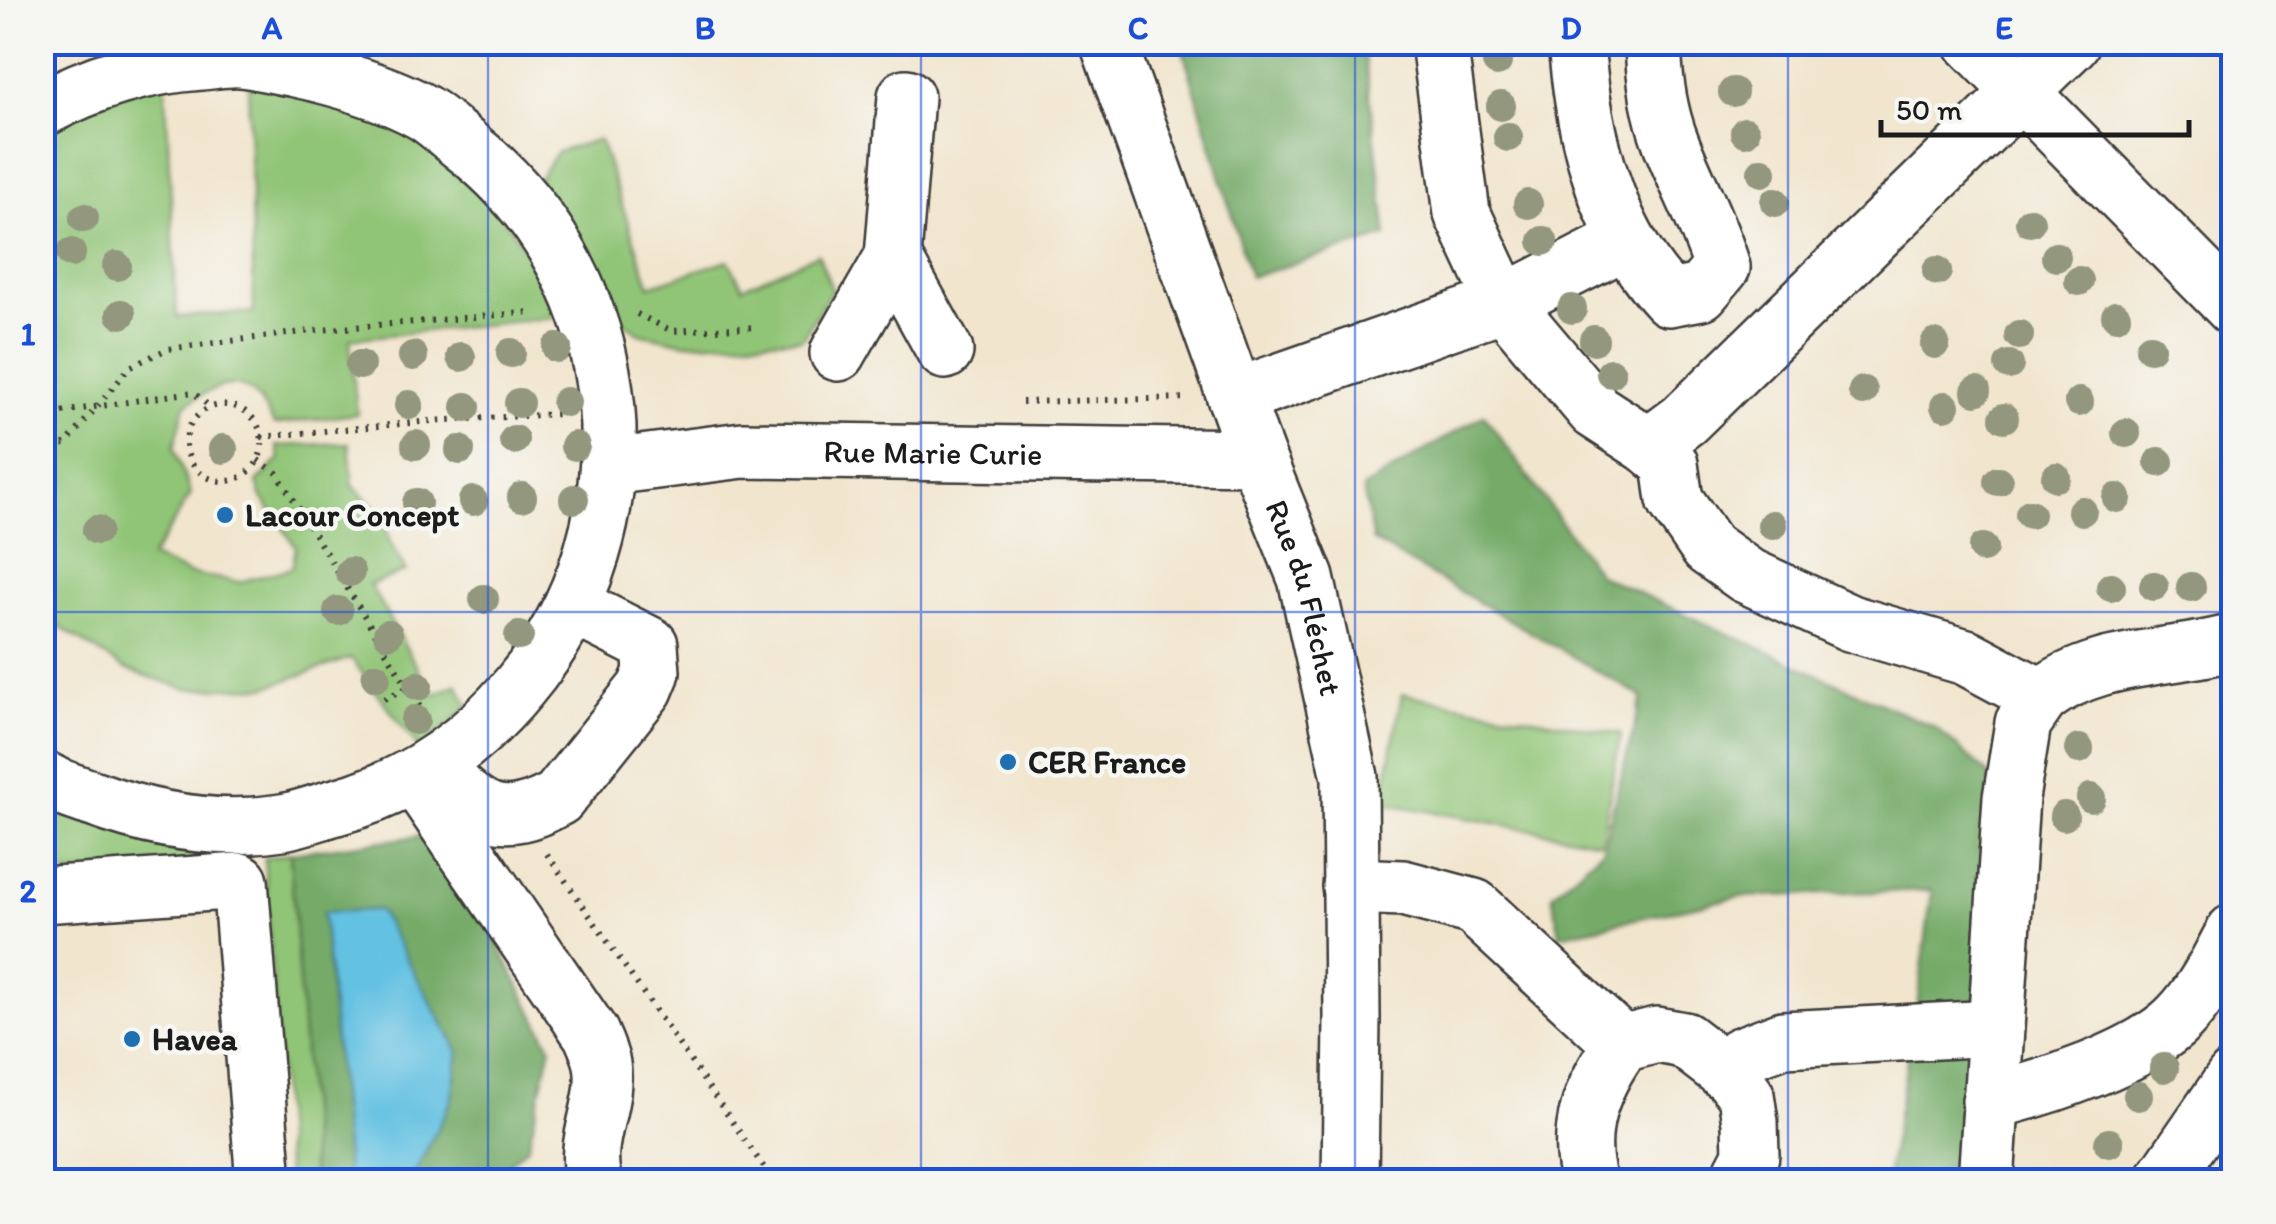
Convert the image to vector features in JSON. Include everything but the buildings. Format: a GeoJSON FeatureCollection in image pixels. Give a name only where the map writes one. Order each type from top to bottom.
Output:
{"type":"FeatureCollection","features":[{"type":"Feature","properties":{"kind":"street","name":"Rue du Fléchet"},"geometry":{"type":"LineString","coordinates":[[1108,42],[1235,397],[1306,578],[1350,777],[1350,1182]]}},
{"type":"Feature","properties":{"kind":"street"},"geometry":{"type":"LineString","coordinates":[[1440,42],[1462,214],[1504,303],[1595,410],[1670,464],[1676,500],[1708,548],[1746,575],[1850,623],[1966,657],[2041,697]]}},
{"type":"Feature","properties":{"kind":"street"},"geometry":{"type":"LineString","coordinates":[[1576,42],[1580,93],[1593,155],[1627,240],[1653,281],[1670,298],[1701,292],[1722,267],[1713,235],[1670,141],[1654,84],[1653,42]]}},
{"type":"Feature","properties":{"kind":"street"},"geometry":{"type":"LineString","coordinates":[[1972,42],[2234,308]]}},
{"type":"Feature","properties":{"kind":"street"},"geometry":{"type":"LineString","coordinates":[[1650,446],[1684,420],[2072,42]]}},
{"type":"Feature","properties":{"kind":"street"},"geometry":{"type":"LineString","coordinates":[[42,108],[82,87],[159,64],[238,50],[331,76],[424,113],[501,174],[535,214],[563,259],[586,307],[603,376],[609,466],[590,564],[573,606],[540,663],[498,713],[432,766],[358,801],[282,822],[202,826],[130,812],[42,778]]}},
{"type":"Feature","properties":{"kind":"street"},"geometry":{"type":"LineString","coordinates":[[838,353],[893,257],[906,97]]}},
{"type":"Feature","properties":{"kind":"street"},"geometry":{"type":"LineString","coordinates":[[1235,397],[1504,303],[1627,240]]}},
{"type":"Feature","properties":{"kind":"street"},"geometry":{"type":"LineString","coordinates":[[893,257],[945,350]]}},
{"type":"Feature","properties":{"kind":"street","name":"Rue Marie Curie"},"geometry":{"type":"LineString","coordinates":[[609,466],[743,450],[1257,456]]}},
{"type":"Feature","properties":{"kind":"street"},"geometry":{"type":"LineString","coordinates":[[432,766],[476,808],[496,815],[540,808],[558,798],[645,689],[652,672],[650,644],[573,606]]}},
{"type":"Feature","properties":{"kind":"street"},"geometry":{"type":"LineString","coordinates":[[1986,1182],[2016,750],[2024,723],[2041,697],[2062,681],[2088,670],[2234,642]]}},
{"type":"Feature","properties":{"kind":"street"},"geometry":{"type":"LineString","coordinates":[[432,766],[592,1034],[602,1074],[588,1154],[594,1182]]}},
{"type":"Feature","properties":{"kind":"street"},"geometry":{"type":"LineString","coordinates":[[42,895],[240,881],[264,1182]]}},
{"type":"Feature","properties":{"kind":"street"},"geometry":{"type":"LineString","coordinates":[[1350,886],[1402,888],[1474,907],[1622,1044]]}},
{"type":"Feature","properties":{"kind":"street"},"geometry":{"type":"LineString","coordinates":[[1990,1100],[2064,1080],[2149,1040],[2178,1018],[2205,986],[2234,932]]}},
{"type":"Feature","properties":{"kind":"street"},"geometry":{"type":"LineString","coordinates":[[1724,1071],[1740,1055],[1782,1039],[1995,1028]]}},
{"type":"Feature","properties":{"kind":"street"},"geometry":{"type":"LineString","coordinates":[[1589,1182],[1584,1164],[1588,1104],[1602,1072],[1622,1044],[1658,1035],[1684,1040],[1724,1071],[1746,1095],[1751,1155],[1737,1182]]}},
{"type":"Feature","properties":{"kind":"street"},"geometry":{"type":"LineString","coordinates":[[2162,1182],[2234,1078]]}},
{"type":"Feature","properties":{"kind":"path"},"geometry":{"type":"LineString","coordinates":[[42,446],[66,444],[130,367],[166,349],[319,330],[586,307],[612,301],[672,330],[757,327]]}},
{"type":"Feature","properties":{"kind":"path"},"geometry":{"type":"LineString","coordinates":[[42,414],[193,392],[211,408]]}},
{"type":"Feature","properties":{"kind":"path"},"geometry":{"type":"LineString","coordinates":[[211,408],[240,409],[252,418],[261,436],[258,460],[236,480],[207,478],[195,469],[188,456],[189,427],[198,415],[211,408]]}},
{"type":"Feature","properties":{"kind":"path"},"geometry":{"type":"LineString","coordinates":[[258,460],[277,473],[408,687],[432,766]]}},
{"type":"Feature","properties":{"kind":"path"},"geometry":{"type":"LineString","coordinates":[[384,699],[408,687]]}},
{"type":"Feature","properties":{"kind":"path"},"geometry":{"type":"LineString","coordinates":[[518,813],[774,1182]]}},
{"type":"Feature","properties":{"kind":"green space"},"geometry":{"type":"Polygon","coordinates":[[[1181,43],[1363,43],[1387,236],[1250,277],[1181,43]]]}},
{"type":"Feature","properties":{"kind":"green space"},"geometry":{"type":"Polygon","coordinates":[[[248,76],[354,97],[480,180],[568,316],[350,339],[357,414],[274,425],[256,397],[237,385],[214,389],[185,405],[174,448],[191,494],[151,558],[190,574],[239,582],[292,568],[296,547],[261,496],[257,482],[280,459],[277,446],[349,443],[353,486],[384,517],[389,540],[406,571],[370,585],[433,695],[457,684],[469,706],[420,750],[351,658],[266,687],[187,689],[125,669],[52,622],[43,609],[43,124],[165,77],[177,317],[254,312],[248,76]]]}},
{"type":"Feature","properties":{"kind":"green space"},"geometry":{"type":"Polygon","coordinates":[[[599,139],[650,286],[728,260],[743,287],[818,254],[832,290],[802,339],[685,343],[639,333],[604,308],[547,201],[539,178],[557,152],[599,139]]]}},
{"type":"Feature","properties":{"kind":"green space"},"geometry":{"type":"Polygon","coordinates":[[[1484,415],[1599,575],[1936,728],[1990,776],[1969,1181],[1886,1181],[1917,1007],[1932,890],[1738,897],[1560,935],[1552,895],[1602,850],[1642,697],[1373,541],[1363,488],[1484,415]]]}},
{"type":"Feature","properties":{"kind":"green space"},"geometry":{"type":"Polygon","coordinates":[[[1402,694],[1621,734],[1601,842],[1382,803],[1402,694]]]}},
{"type":"Feature","properties":{"kind":"green space"},"geometry":{"type":"Polygon","coordinates":[[[42,793],[205,848],[199,865],[43,876],[42,793]]]}},
{"type":"Feature","properties":{"kind":"green space"},"geometry":{"type":"Polygon","coordinates":[[[435,834],[472,894],[551,1047],[528,1146],[490,1181],[313,1181],[290,853],[435,834]]]}},
{"type":"Feature","properties":{"kind":"green space"},"geometry":{"type":"Polygon","coordinates":[[[290,853],[313,1181],[287,1181],[264,858],[290,853]]]}},
{"type":"Feature","properties":{"kind":"water"},"geometry":{"type":"Polygon","coordinates":[[[379,910],[459,1052],[451,1101],[411,1181],[348,1181],[323,912],[379,910]]]}},
{"type":"Feature","properties":{"kind":"place","name":"Lacour Concept"},"geometry":{"type":"Point","coordinates":[225,515]}},
{"type":"Feature","properties":{"kind":"place","name":"CER France"},"geometry":{"type":"Point","coordinates":[1008,762]}},
{"type":"Feature","properties":{"kind":"place","name":"Havea"},"geometry":{"type":"Point","coordinates":[132,1039]}}]}
